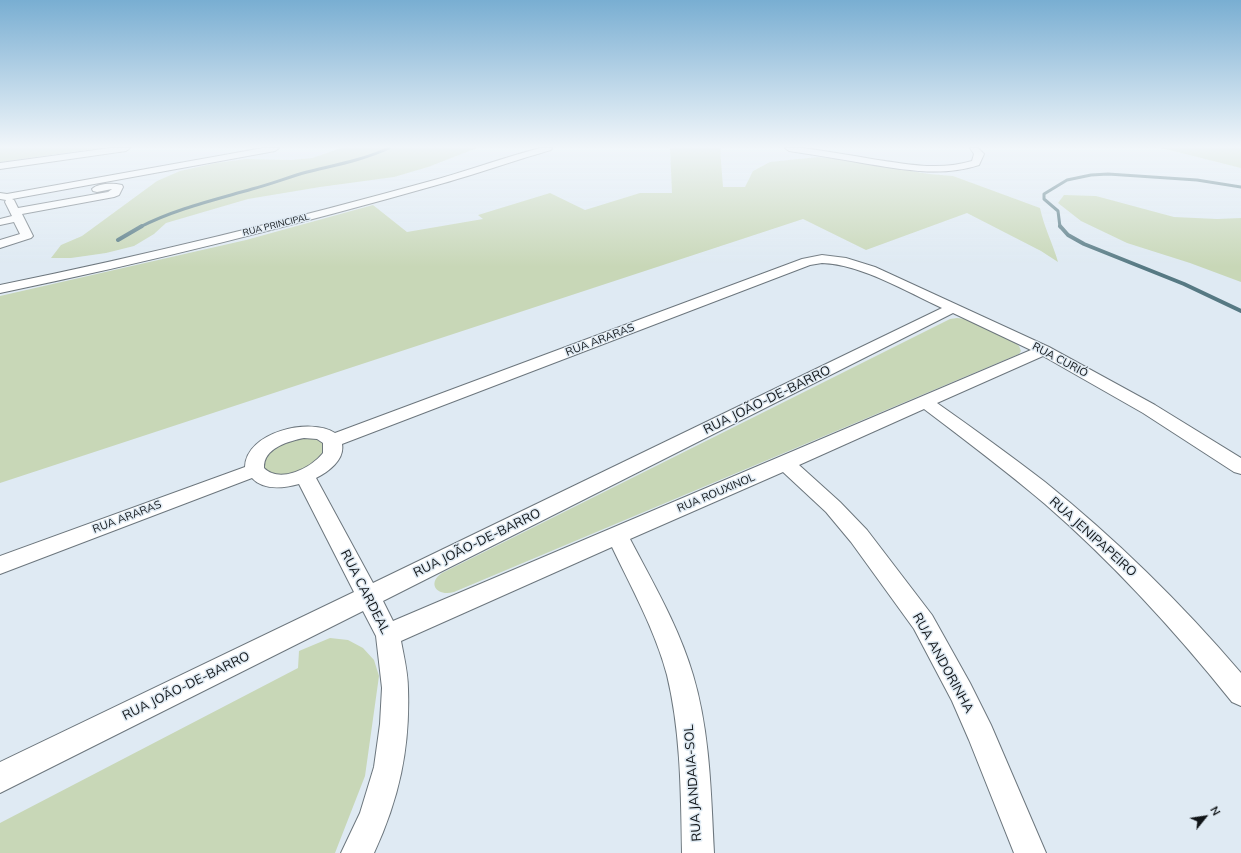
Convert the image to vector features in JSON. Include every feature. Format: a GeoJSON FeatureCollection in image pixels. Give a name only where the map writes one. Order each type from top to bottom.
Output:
{"type":"FeatureCollection","features":[{"type":"Feature","properties":{"kind":"street"},"geometry":{"type":"LineString","coordinates":[[0,222],[10,205],[90,188]]}},
{"type":"Feature","properties":{"kind":"street"},"geometry":{"type":"LineString","coordinates":[[10,205],[103,188]]}},
{"type":"Feature","properties":{"kind":"street"},"geometry":{"type":"LineString","coordinates":[[10,205],[110,195],[115,193],[118,188]]}},
{"type":"Feature","properties":{"kind":"street","name":"RUA PRINCIPAL"},"geometry":{"type":"LineString","coordinates":[[0,289],[157,255],[368,202],[418,188]]}},
{"type":"Feature","properties":{"kind":"street"},"geometry":{"type":"LineString","coordinates":[[0,244],[28,236],[10,205]]}},
{"type":"Feature","properties":{"kind":"street","name":"RUA ARARAS"},"geometry":{"type":"LineString","coordinates":[[332,441],[806,262],[816,259],[830,259],[852,263],[870,270]]}},
{"type":"Feature","properties":{"kind":"street","name":"RUA CURIÓ"},"geometry":{"type":"LineString","coordinates":[[870,270],[1044,350],[1149,409],[1241,467]]}},
{"type":"Feature","properties":{"kind":"street","name":"RUA JOÃO-DE-BARRO"},"geometry":{"type":"LineString","coordinates":[[0,778],[953,308]]}},
{"type":"Feature","properties":{"kind":"street","name":"RUA ROUXINOL"},"geometry":{"type":"LineString","coordinates":[[388,635],[1044,350]]}},
{"type":"Feature","properties":{"kind":"street","name":"RUA JENIPAPEIRO"},"geometry":{"type":"LineString","coordinates":[[925,402],[998,456],[1053,500],[1140,579],[1241,693]]}},
{"type":"Feature","properties":{"kind":"street"},"geometry":{"type":"LineString","coordinates":[[304,432],[316,432],[325,435],[332,441],[333,448],[326,463],[317,470],[305,476],[279,481],[264,477],[255,470],[254,462],[259,453],[267,445],[278,438],[304,432]]}},
{"type":"Feature","properties":{"kind":"street","name":"RUA ANDORINHA"},"geometry":{"type":"LineString","coordinates":[[785,463],[833,507],[859,536],[923,622],[961,692],[981,735],[1030,853]]}},
{"type":"Feature","properties":{"kind":"street","name":"RUA ARARAS"},"geometry":{"type":"LineString","coordinates":[[0,565],[255,470]]}},
{"type":"Feature","properties":{"kind":"street","name":"RUA CARDEAL"},"geometry":{"type":"LineString","coordinates":[[305,476],[388,635],[395,688],[394,724],[390,767],[374,818],[357,853]]}},
{"type":"Feature","properties":{"kind":"street","name":"RUA JANDAIA-SOL"},"geometry":{"type":"LineString","coordinates":[[617,535],[673,652],[684,694],[693,754],[698,853]]}},
{"type":"Feature","properties":{"kind":"green space"},"geometry":{"type":"Polygon","coordinates":[[[148,188],[315,188],[248,199],[166,223],[154,234],[134,246],[106,253],[71,258],[51,258],[61,245],[82,236],[148,188]]]}},
{"type":"Feature","properties":{"kind":"green space"},"geometry":{"type":"Polygon","coordinates":[[[672,188],[985,188],[1040,208],[1058,262],[1041,251],[967,213],[866,250],[803,219],[0,483],[0,296],[246,240],[373,205],[407,232],[483,219],[478,215],[550,193],[585,210],[640,193],[672,193],[672,188]]]}},
{"type":"Feature","properties":{"kind":"green space"},"geometry":{"type":"Polygon","coordinates":[[[1064,195],[1096,196],[1174,217],[1217,219],[1241,218],[1241,282],[1190,263],[1127,243],[1081,221],[1058,203],[1064,195]]]}},
{"type":"Feature","properties":{"kind":"green space"},"geometry":{"type":"Polygon","coordinates":[[[950,319],[966,319],[1015,343],[1019,346],[1021,351],[1019,354],[454,592],[443,593],[436,588],[435,581],[442,573],[950,319]]]}},
{"type":"Feature","properties":{"kind":"green space"},"geometry":{"type":"Polygon","coordinates":[[[302,436],[319,439],[324,444],[324,455],[304,471],[294,475],[277,475],[263,467],[266,453],[272,447],[302,436]]]}},
{"type":"Feature","properties":{"kind":"green space"},"geometry":{"type":"Polygon","coordinates":[[[330,638],[348,640],[363,648],[374,660],[379,676],[365,776],[335,853],[0,853],[0,823],[298,668],[299,651],[330,638]]]}},
{"type":"Feature","properties":{"kind":"waterway"},"geometry":{"type":"LineString","coordinates":[[141,226],[195,205],[256,188]]}},
{"type":"Feature","properties":{"kind":"waterway"},"geometry":{"type":"LineString","coordinates":[[1054,188],[1044,194],[1044,199],[1058,211],[1060,227]]}},
{"type":"Feature","properties":{"kind":"waterway"},"geometry":{"type":"LineString","coordinates":[[118,240],[141,226]]}},
{"type":"Feature","properties":{"kind":"waterway"},"geometry":{"type":"LineString","coordinates":[[1060,226],[1068,235],[1084,244],[1184,284],[1241,311]]}}]}
